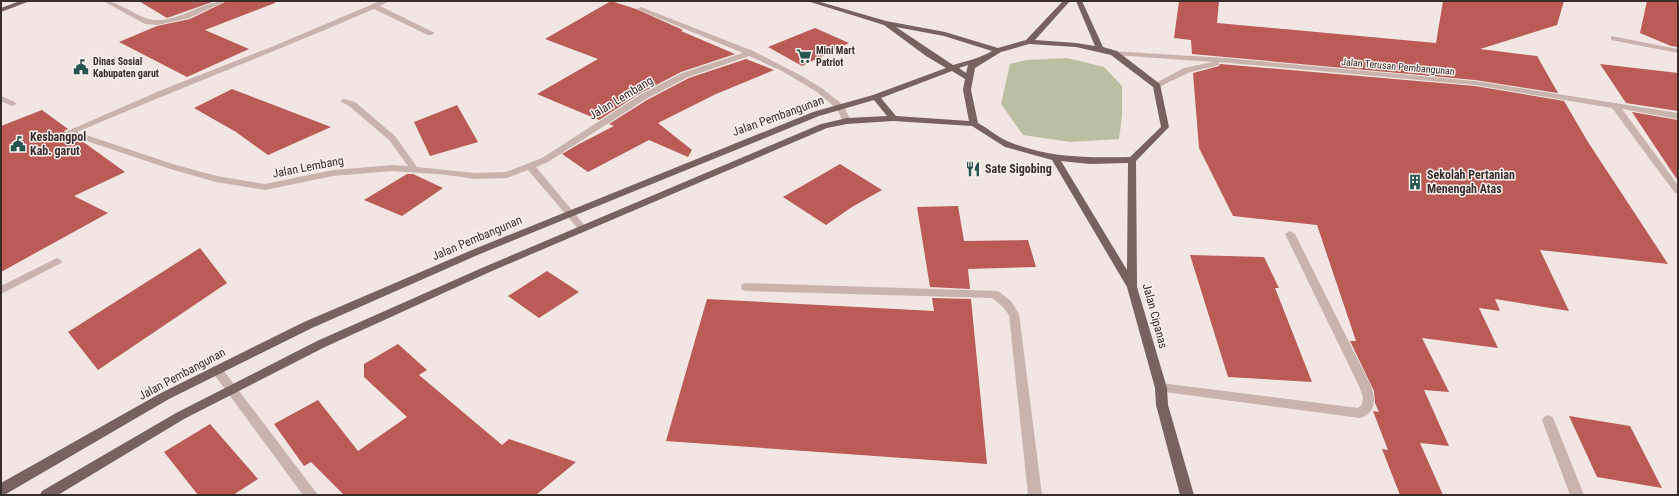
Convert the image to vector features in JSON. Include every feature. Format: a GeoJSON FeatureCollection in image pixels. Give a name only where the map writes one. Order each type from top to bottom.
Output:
{"type":"FeatureCollection","features":[{"type":"Feature","properties":{"kind":"main road"},"geometry":{"type":"LineString","coordinates":[[1,10],[27,1]]}},
{"type":"Feature","properties":{"kind":"main road"},"geometry":{"type":"LineString","coordinates":[[810,1],[884,23],[945,34],[998,50]]}},
{"type":"Feature","properties":{"kind":"main road"},"geometry":{"type":"LineString","coordinates":[[1029,42],[1067,1]]}},
{"type":"Feature","properties":{"kind":"main road"},"geometry":{"type":"LineString","coordinates":[[1079,1],[1100,49]]}},
{"type":"Feature","properties":{"kind":"main road"},"geometry":{"type":"LineString","coordinates":[[884,23],[969,78]]}},
{"type":"Feature","properties":{"kind":"main road"},"geometry":{"type":"LineString","coordinates":[[47,495],[180,416],[321,344],[488,269],[824,126],[847,121],[893,118],[974,124],[1008,145],[1055,158],[1090,161],[1132,160],[1165,127],[1157,86],[1114,53],[1076,45],[1029,42],[998,50],[971,67],[968,90],[974,124]]}},
{"type":"Feature","properties":{"kind":"main road","name":"Jalan Pembangunan"},"geometry":{"type":"LineString","coordinates":[[1,490],[165,396],[308,325],[570,213],[816,114],[876,97],[952,68],[985,58]]}},
{"type":"Feature","properties":{"kind":"main road"},"geometry":{"type":"LineString","coordinates":[[876,97],[893,118]]}},
{"type":"Feature","properties":{"kind":"main road"},"geometry":{"type":"LineString","coordinates":[[1055,158],[1132,287]]}},
{"type":"Feature","properties":{"kind":"main road","name":"Jalan Cipanas"},"geometry":{"type":"LineString","coordinates":[[1132,160],[1132,287],[1161,388],[1162,405],[1187,495]]}},
{"type":"Feature","properties":{"kind":"street"},"geometry":{"type":"LineString","coordinates":[[106,1],[148,22],[155,23],[175,20],[223,1]]}},
{"type":"Feature","properties":{"kind":"street","name":"Jalan Lembang"},"geometry":{"type":"LineString","coordinates":[[386,1],[272,50],[69,132],[173,167],[216,179],[265,188],[333,173],[393,168],[482,176],[507,175],[546,160],[643,97],[685,75],[750,53]]}},
{"type":"Feature","properties":{"kind":"street"},"geometry":{"type":"LineString","coordinates":[[374,6],[431,33]]}},
{"type":"Feature","properties":{"kind":"street"},"geometry":{"type":"LineString","coordinates":[[641,9],[771,62],[812,86],[841,108],[847,121]]}},
{"type":"Feature","properties":{"kind":"street"},"geometry":{"type":"LineString","coordinates":[[1614,38],[1678,51]]}},
{"type":"Feature","properties":{"kind":"street","name":"Jalan Terusan Pembangunan"},"geometry":{"type":"LineString","coordinates":[[1114,53],[1225,60],[1475,83],[1678,116]]}},
{"type":"Feature","properties":{"kind":"street"},"geometry":{"type":"LineString","coordinates":[[1157,86],[1187,70],[1225,60]]}},
{"type":"Feature","properties":{"kind":"street"},"geometry":{"type":"LineString","coordinates":[[1,98],[12,104]]}},
{"type":"Feature","properties":{"kind":"street"},"geometry":{"type":"LineString","coordinates":[[344,101],[352,104],[392,138],[414,169]]}},
{"type":"Feature","properties":{"kind":"street"},"geometry":{"type":"LineString","coordinates":[[1616,107],[1678,191]]}},
{"type":"Feature","properties":{"kind":"street"},"geometry":{"type":"LineString","coordinates":[[531,167],[583,229]]}},
{"type":"Feature","properties":{"kind":"street"},"geometry":{"type":"LineString","coordinates":[[1161,388],[1360,413],[1366,408],[1370,400],[1365,386],[1290,234]]}},
{"type":"Feature","properties":{"kind":"street"},"geometry":{"type":"LineString","coordinates":[[1,290],[57,261]]}},
{"type":"Feature","properties":{"kind":"street"},"geometry":{"type":"LineString","coordinates":[[746,288],[994,294],[1002,299],[1014,314],[1035,495]]}},
{"type":"Feature","properties":{"kind":"street"},"geometry":{"type":"LineString","coordinates":[[217,370],[233,389],[311,495]]}},
{"type":"Feature","properties":{"kind":"street"},"geometry":{"type":"LineString","coordinates":[[1548,420],[1577,495]]}},
{"type":"Feature","properties":{"kind":"green space"},"geometry":{"type":"Polygon","coordinates":[[[1067,58],[1104,67],[1122,86],[1122,116],[1119,139],[1070,142],[1023,135],[1001,104],[1010,64],[1027,60],[1067,58]]]}},
{"type":"Feature","properties":{"kind":"building"},"geometry":{"type":"Polygon","coordinates":[[[139,1],[215,1],[167,18],[139,1]]]}},
{"type":"Feature","properties":{"kind":"building"},"geometry":{"type":"Polygon","coordinates":[[[227,1],[275,1],[275,3],[205,30],[249,49],[187,77],[119,42],[157,26],[190,19],[227,1]]]}},
{"type":"Feature","properties":{"kind":"building"},"geometry":{"type":"Polygon","coordinates":[[[611,1],[636,9],[683,30],[681,31],[735,54],[681,72],[639,94],[599,120],[537,94],[598,59],[545,39],[611,1]]]}},
{"type":"Feature","properties":{"kind":"building"},"geometry":{"type":"Polygon","coordinates":[[[1179,1],[1219,1],[1217,23],[1436,43],[1443,1],[1564,1],[1557,25],[1480,49],[1537,56],[1558,93],[1475,80],[1192,54],[1191,40],[1174,38],[1179,1]]]}},
{"type":"Feature","properties":{"kind":"building"},"geometry":{"type":"Polygon","coordinates":[[[1647,1],[1678,1],[1678,47],[1671,46],[1640,33],[1647,1]]]}},
{"type":"Feature","properties":{"kind":"building","name":"Mini Mart Patriot"},"geometry":{"type":"Polygon","coordinates":[[[815,28],[849,43],[802,66],[768,47],[815,28]]]}},
{"type":"Feature","properties":{"kind":"building"},"geometry":{"type":"Polygon","coordinates":[[[746,59],[774,70],[716,94],[658,123],[692,150],[688,157],[649,140],[588,172],[562,154],[614,126],[609,124],[647,100],[689,78],[746,59]]]}},
{"type":"Feature","properties":{"kind":"building","name":"Sekolah Pertanian Menengah Atas"},"geometry":{"type":"Polygon","coordinates":[[[1220,64],[1475,86],[1564,101],[1588,142],[1668,264],[1540,250],[1569,311],[1495,299],[1500,311],[1479,308],[1498,348],[1422,338],[1449,392],[1424,390],[1449,446],[1420,443],[1443,495],[1400,495],[1382,449],[1388,450],[1373,411],[1379,412],[1375,403],[1374,391],[1350,341],[1356,341],[1317,225],[1233,216],[1199,148],[1193,73],[1219,66],[1220,64]]]}},
{"type":"Feature","properties":{"kind":"building"},"geometry":{"type":"Polygon","coordinates":[[[1600,64],[1678,73],[1678,111],[1626,103],[1600,64]]]}},
{"type":"Feature","properties":{"kind":"building"},"geometry":{"type":"Polygon","coordinates":[[[232,89],[331,127],[268,155],[236,132],[194,108],[232,89]]]}},
{"type":"Feature","properties":{"kind":"building"},"geometry":{"type":"Polygon","coordinates":[[[457,105],[478,142],[430,156],[414,122],[457,105]]]}},
{"type":"Feature","properties":{"kind":"building"},"geometry":{"type":"Polygon","coordinates":[[[42,110],[68,129],[64,131],[66,135],[82,141],[125,172],[74,196],[108,213],[1,272],[1,126],[42,110]]]}},
{"type":"Feature","properties":{"kind":"building"},"geometry":{"type":"Polygon","coordinates":[[[1632,112],[1678,120],[1678,181],[1632,112]]]}},
{"type":"Feature","properties":{"kind":"building"},"geometry":{"type":"Polygon","coordinates":[[[840,164],[882,190],[852,207],[826,225],[783,197],[840,164]]]}},
{"type":"Feature","properties":{"kind":"building"},"geometry":{"type":"Polygon","coordinates":[[[407,174],[413,174],[443,188],[402,216],[364,200],[407,174]]]}},
{"type":"Feature","properties":{"kind":"building"},"geometry":{"type":"Polygon","coordinates":[[[958,206],[964,241],[1028,240],[1036,267],[968,269],[970,289],[930,287],[917,207],[958,206]]]}},
{"type":"Feature","properties":{"kind":"building"},"geometry":{"type":"Polygon","coordinates":[[[200,248],[227,283],[98,370],[68,332],[200,248]]]}},
{"type":"Feature","properties":{"kind":"building"},"geometry":{"type":"Polygon","coordinates":[[[1190,255],[1264,257],[1279,288],[1275,288],[1312,382],[1228,377],[1190,255]]]}},
{"type":"Feature","properties":{"kind":"building"},"geometry":{"type":"Polygon","coordinates":[[[547,271],[579,292],[539,318],[508,296],[547,271]]]}},
{"type":"Feature","properties":{"kind":"building"},"geometry":{"type":"Polygon","coordinates":[[[932,298],[971,299],[987,464],[666,441],[707,299],[934,311],[932,298]]]}},
{"type":"Feature","properties":{"kind":"building"},"geometry":{"type":"Polygon","coordinates":[[[398,344],[427,370],[419,375],[502,445],[509,439],[576,462],[536,495],[344,495],[311,462],[304,466],[274,424],[318,400],[358,451],[407,417],[364,377],[364,364],[398,344]]]}},
{"type":"Feature","properties":{"kind":"building"},"geometry":{"type":"Polygon","coordinates":[[[1569,416],[1630,426],[1662,488],[1597,477],[1569,416]]]}},
{"type":"Feature","properties":{"kind":"building"},"geometry":{"type":"Polygon","coordinates":[[[210,424],[258,479],[233,495],[198,495],[164,452],[210,424]]]}},
{"type":"Feature","properties":{"kind":"place","name":"Mini Mart Patriot"},"geometry":{"type":"Point","coordinates":[804,56]}},
{"type":"Feature","properties":{"kind":"place","name":"Dinas Sosial Kabupaten garut"},"geometry":{"type":"Point","coordinates":[81,67]}},
{"type":"Feature","properties":{"kind":"place","name":"Kesbangpol Kab. garut"},"geometry":{"type":"Point","coordinates":[18,144]}},
{"type":"Feature","properties":{"kind":"place","name":"Sate Sigobing"},"geometry":{"type":"Point","coordinates":[973,169]}},
{"type":"Feature","properties":{"kind":"place","name":"Sekolah Pertanian Menengah Atas"},"geometry":{"type":"Point","coordinates":[1415,182]}}]}
